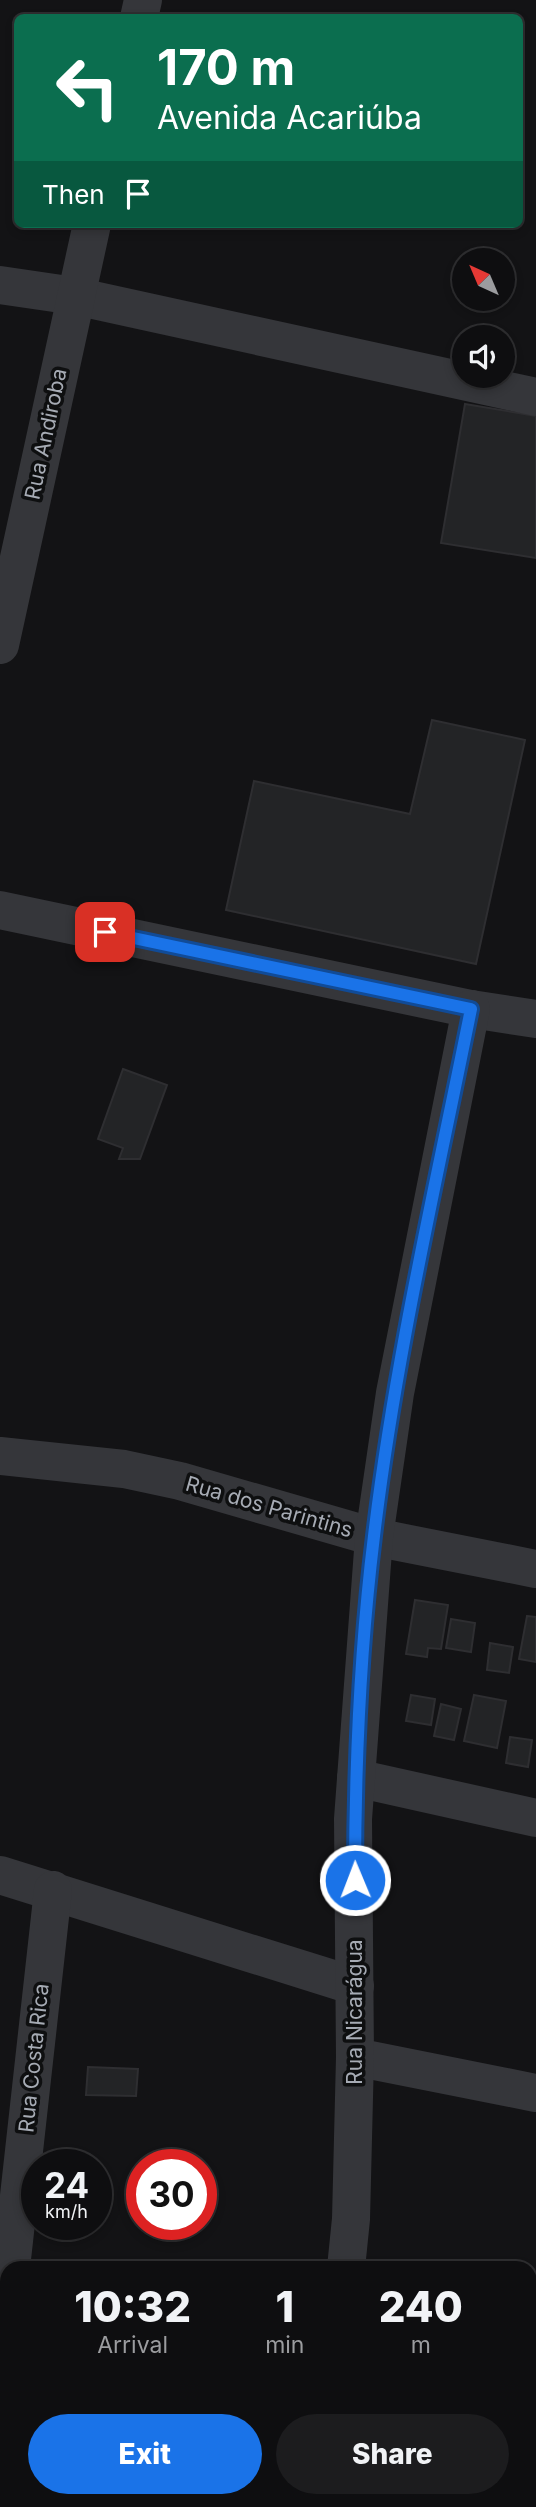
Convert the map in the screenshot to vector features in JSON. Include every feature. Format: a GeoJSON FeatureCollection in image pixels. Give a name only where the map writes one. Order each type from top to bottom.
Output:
{"type":"FeatureCollection","features":[{"type":"Feature","properties":{"kind":"street","name":"Rua Andiroba"},"geometry":{"type":"LineString","coordinates":[[0,645],[91,228]]}},
{"type":"Feature","properties":{"kind":"street"},"geometry":{"type":"LineString","coordinates":[[0,285],[75,296],[536,397]]}},
{"type":"Feature","properties":{"kind":"street"},"geometry":{"type":"LineString","coordinates":[[0,910],[471,1009],[536,1019]]}},
{"type":"Feature","properties":{"kind":"street","name":"Rua Nicarágua"},"geometry":{"type":"LineString","coordinates":[[346,2261],[351,2218],[355,2057],[353,1819],[374,1537],[395,1393],[471,1009]]}},
{"type":"Feature","properties":{"kind":"street","name":"Rua dos Parintins"},"geometry":{"type":"LineString","coordinates":[[0,1456],[124,1469],[180,1481],[374,1537],[536,1569]]}},
{"type":"Feature","properties":{"kind":"street"},"geometry":{"type":"LineString","coordinates":[[356,1778],[536,1818]]}},
{"type":"Feature","properties":{"kind":"street"},"geometry":{"type":"LineString","coordinates":[[0,1875],[355,1986]]}},
{"type":"Feature","properties":{"kind":"street","name":"Rua Costa Rica"},"geometry":{"type":"LineString","coordinates":[[12,2261],[52,1890]]}},
{"type":"Feature","properties":{"kind":"street"},"geometry":{"type":"LineString","coordinates":[[355,2057],[536,2093]]}},
{"type":"Feature","properties":{"kind":"building"},"geometry":{"type":"Polygon","coordinates":[[[465,404],[536,416],[536,558],[441,543],[465,404]]]}},
{"type":"Feature","properties":{"kind":"building"},"geometry":{"type":"Polygon","coordinates":[[[432,720],[525,740],[476,964],[226,910],[254,781],[410,814],[432,720]]]}},
{"type":"Feature","properties":{"kind":"building"},"geometry":{"type":"Polygon","coordinates":[[[123,1069],[167,1085],[140,1159],[119,1159],[123,1148],[98,1139],[123,1069]]]}},
{"type":"Feature","properties":{"kind":"building"},"geometry":{"type":"Polygon","coordinates":[[[415,1600],[448,1605],[441,1649],[428,1648],[427,1657],[406,1654],[415,1600]]]}},
{"type":"Feature","properties":{"kind":"building"},"geometry":{"type":"Polygon","coordinates":[[[527,1616],[536,1617],[536,1662],[519,1659],[527,1616]]]}},
{"type":"Feature","properties":{"kind":"building"},"geometry":{"type":"Polygon","coordinates":[[[451,1619],[475,1623],[471,1652],[446,1648],[451,1619]]]}},
{"type":"Feature","properties":{"kind":"building"},"geometry":{"type":"Polygon","coordinates":[[[490,1643],[513,1647],[509,1673],[487,1670],[490,1643]]]}},
{"type":"Feature","properties":{"kind":"building"},"geometry":{"type":"Polygon","coordinates":[[[411,1695],[435,1699],[431,1725],[406,1721],[411,1695]]]}},
{"type":"Feature","properties":{"kind":"building"},"geometry":{"type":"Polygon","coordinates":[[[474,1695],[506,1701],[497,1748],[464,1741],[474,1695]]]}},
{"type":"Feature","properties":{"kind":"building"},"geometry":{"type":"Polygon","coordinates":[[[441,1704],[461,1709],[454,1740],[434,1736],[441,1704]]]}},
{"type":"Feature","properties":{"kind":"building"},"geometry":{"type":"Polygon","coordinates":[[[510,1737],[532,1740],[528,1767],[506,1763],[510,1737]]]}},
{"type":"Feature","properties":{"kind":"building"},"geometry":{"type":"Polygon","coordinates":[[[88,2067],[138,2069],[136,2096],[86,2095],[88,2067]]]}},
{"type":"Feature","properties":{"kind":"route"},"geometry":{"type":"LineString","coordinates":[[105,932],[471,1009],[395,1393],[374,1537],[353,1819],[355,1880]]}}]}
